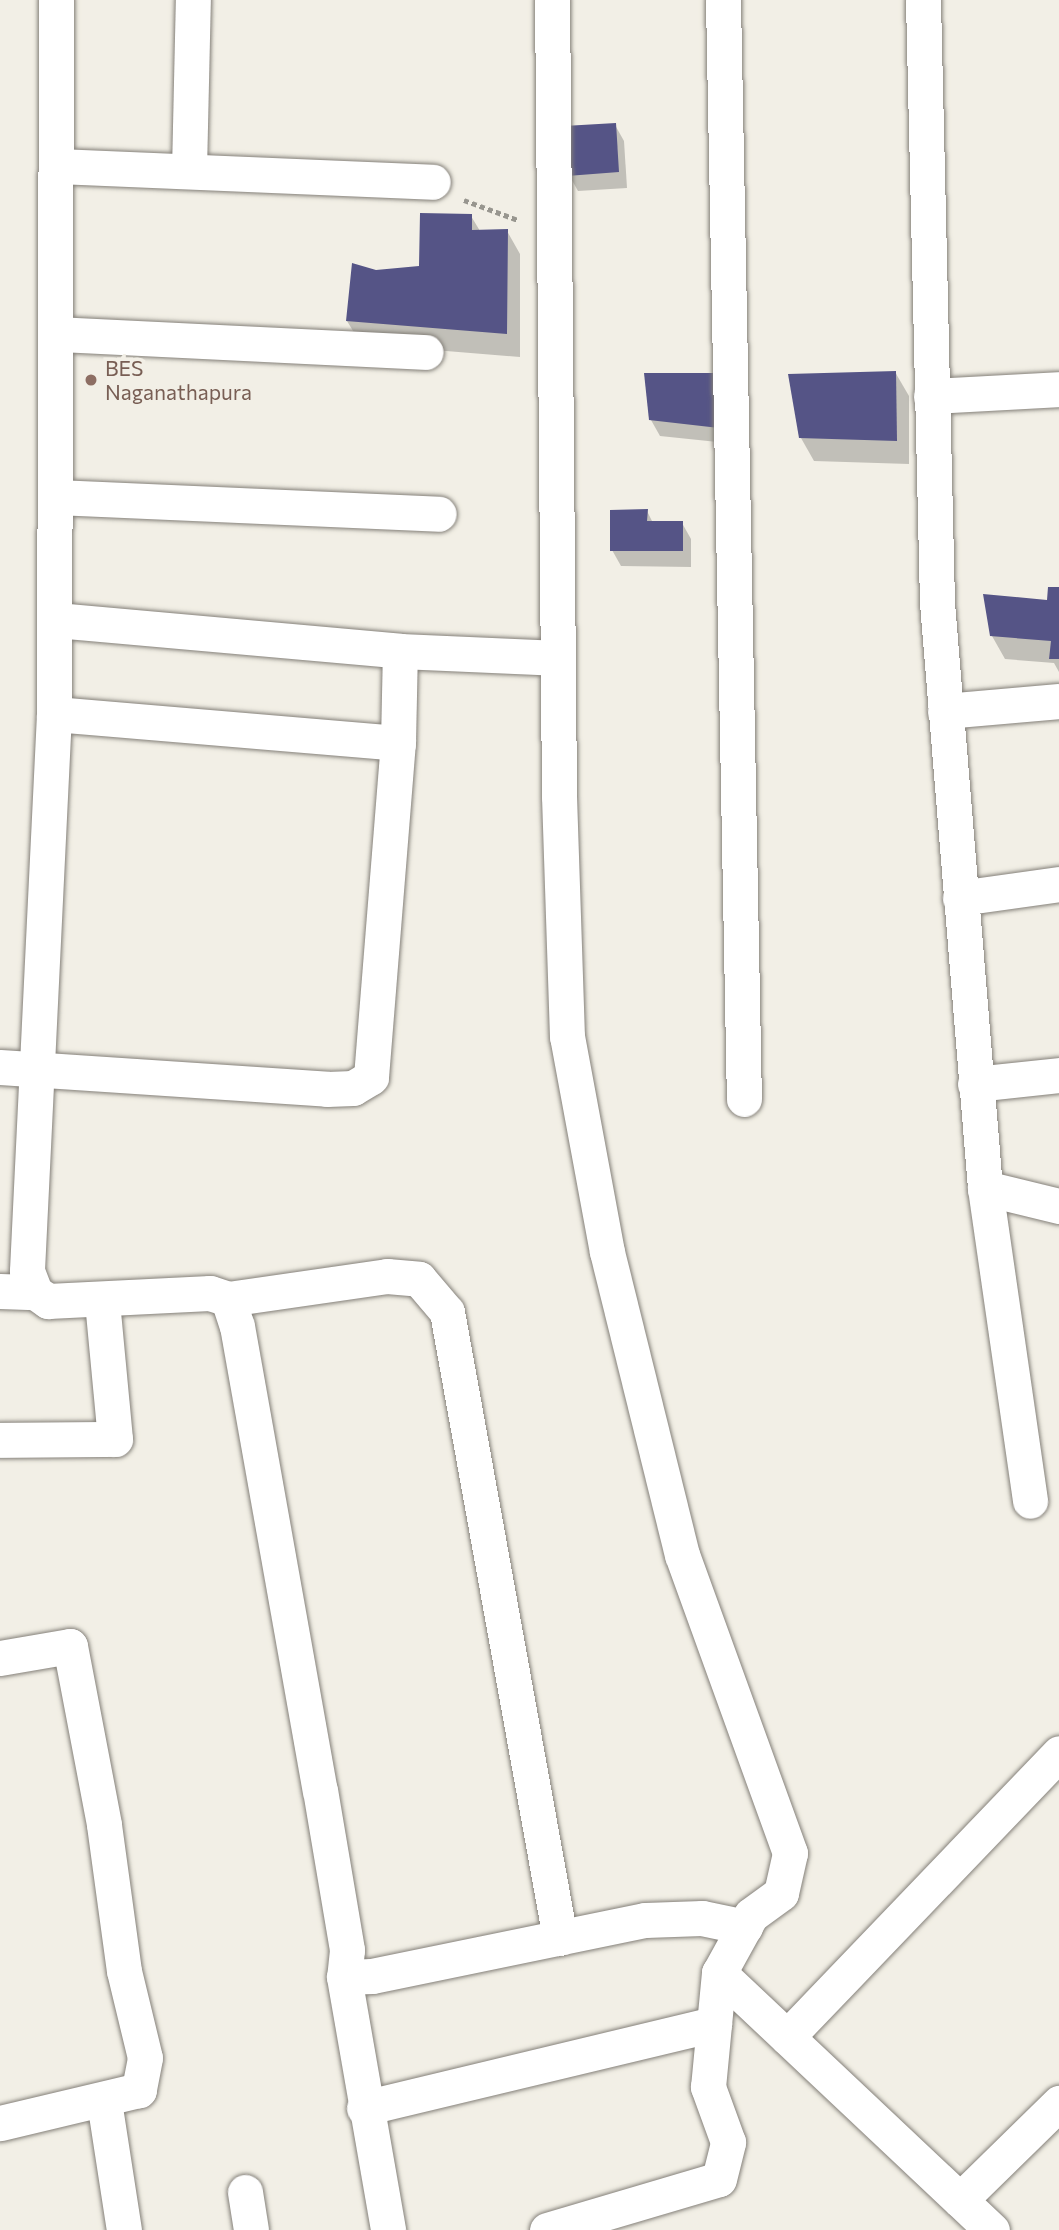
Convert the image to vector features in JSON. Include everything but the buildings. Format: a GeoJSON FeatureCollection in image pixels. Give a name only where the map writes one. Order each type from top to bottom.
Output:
{"type":"FeatureCollection","features":[{"type":"Feature","properties":{"kind":"street"},"geometry":{"type":"LineString","coordinates":[[57,0],[54,713],[17,1068],[27,1271],[35,1292],[47,1301],[102,1302],[210,1293],[228,1299],[387,1276],[419,1279],[447,1312],[560,1938]]}},
{"type":"Feature","properties":{"kind":"street"},"geometry":{"type":"LineString","coordinates":[[189,170],[193,0]]}},
{"type":"Feature","properties":{"kind":"street"},"geometry":{"type":"LineString","coordinates":[[547,2230],[719,2179],[728,2142],[708,2087],[719,1973],[751,1916],[781,1893],[790,1853],[682,1555],[607,1252],[567,1037],[558,659],[552,0]]}},
{"type":"Feature","properties":{"kind":"street"},"geometry":{"type":"LineString","coordinates":[[723,0],[744,1099]]}},
{"type":"Feature","properties":{"kind":"street"},"geometry":{"type":"LineString","coordinates":[[923,0],[931,396],[945,711],[985,1188],[1030,1501]]}},
{"type":"Feature","properties":{"kind":"street"},"geometry":{"type":"LineString","coordinates":[[57,166],[432,182]]}},
{"type":"Feature","properties":{"kind":"street"},"geometry":{"type":"LineString","coordinates":[[57,334],[426,352]]}},
{"type":"Feature","properties":{"kind":"street"},"geometry":{"type":"LineString","coordinates":[[931,396],[1059,389]]}},
{"type":"Feature","properties":{"kind":"street"},"geometry":{"type":"LineString","coordinates":[[57,497],[439,514]]}},
{"type":"Feature","properties":{"kind":"street"},"geometry":{"type":"LineString","coordinates":[[55,620],[400,651],[558,659]]}},
{"type":"Feature","properties":{"kind":"street"},"geometry":{"type":"LineString","coordinates":[[17,1068],[327,1089],[353,1088],[371,1077],[398,743],[400,651]]}},
{"type":"Feature","properties":{"kind":"street"},"geometry":{"type":"LineString","coordinates":[[945,711],[1059,701]]}},
{"type":"Feature","properties":{"kind":"street"},"geometry":{"type":"LineString","coordinates":[[54,713],[398,743]]}},
{"type":"Feature","properties":{"kind":"street"},"geometry":{"type":"LineString","coordinates":[[960,898],[1059,884]]}},
{"type":"Feature","properties":{"kind":"street"},"geometry":{"type":"LineString","coordinates":[[975,1084],[1059,1075]]}},
{"type":"Feature","properties":{"kind":"street"},"geometry":{"type":"LineString","coordinates":[[985,1188],[1059,1206]]}},
{"type":"Feature","properties":{"kind":"street"},"geometry":{"type":"LineString","coordinates":[[0,1291],[35,1292]]}},
{"type":"Feature","properties":{"kind":"street"},"geometry":{"type":"LineString","coordinates":[[228,1299],[237,1326],[320,1790],[347,1950],[344,1977],[364,2108],[388,2230]]}},
{"type":"Feature","properties":{"kind":"street"},"geometry":{"type":"LineString","coordinates":[[0,1440],[115,1439],[102,1302]]}},
{"type":"Feature","properties":{"kind":"street"},"geometry":{"type":"LineString","coordinates":[[0,1658],[70,1646],[104,1825],[124,1971],[145,2058],[139,2090],[104,2101],[0,2123]]}},
{"type":"Feature","properties":{"kind":"street"},"geometry":{"type":"LineString","coordinates":[[787,2037],[1059,1753]]}},
{"type":"Feature","properties":{"kind":"street"},"geometry":{"type":"LineString","coordinates":[[344,1977],[372,1976],[645,1920],[702,1918],[745,1927]]}},
{"type":"Feature","properties":{"kind":"street"},"geometry":{"type":"LineString","coordinates":[[719,1973],[992,2230]]}},
{"type":"Feature","properties":{"kind":"street"},"geometry":{"type":"LineString","coordinates":[[364,2108],[713,2024]]}},
{"type":"Feature","properties":{"kind":"street"},"geometry":{"type":"LineString","coordinates":[[104,2101],[124,2230]]}},
{"type":"Feature","properties":{"kind":"street"},"geometry":{"type":"LineString","coordinates":[[960,2200],[1059,2103]]}},
{"type":"Feature","properties":{"kind":"street"},"geometry":{"type":"LineString","coordinates":[[245,2192],[251,2230]]}},
{"type":"Feature","properties":{"kind":"path"},"geometry":{"type":"LineString","coordinates":[[432,182],[462,199],[521,222],[555,228]]}},
{"type":"Feature","properties":{"kind":"place","name":"BES Naganathapura"},"geometry":{"type":"Point","coordinates":[91,380]}}]}
